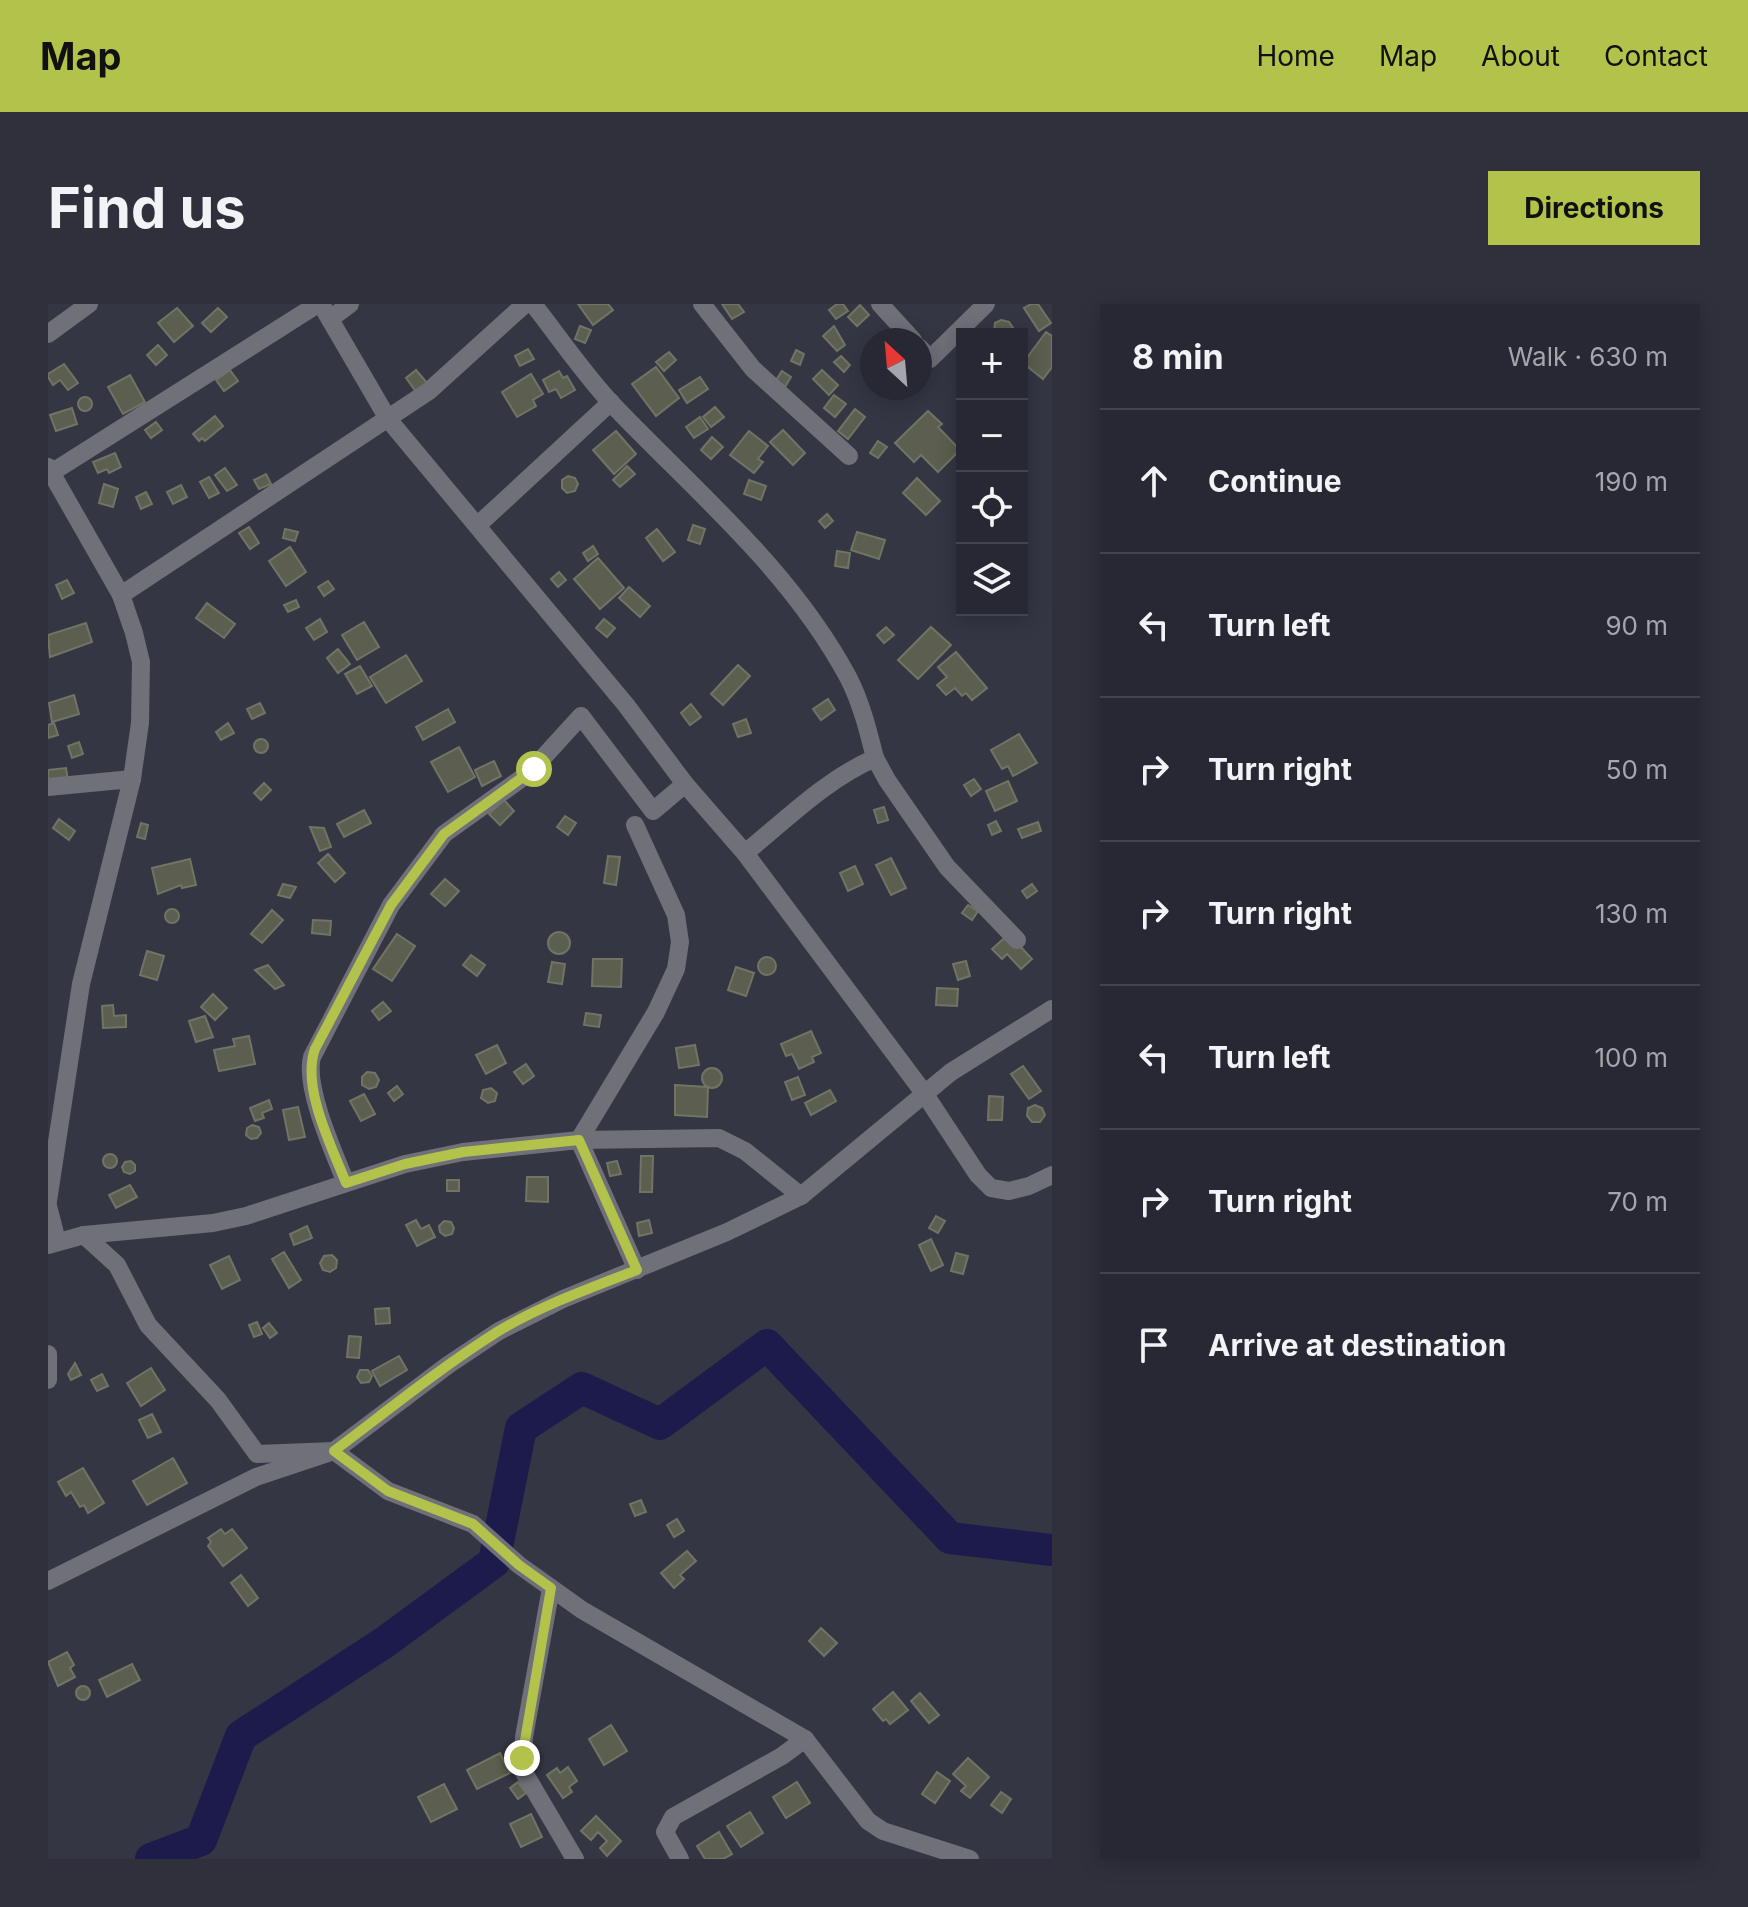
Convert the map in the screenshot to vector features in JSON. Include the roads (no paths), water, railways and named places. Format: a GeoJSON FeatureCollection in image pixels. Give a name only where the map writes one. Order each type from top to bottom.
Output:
{"type":"FeatureCollection","features":[{"type":"Feature","properties":{"kind":"street"},"geometry":{"type":"LineString","coordinates":[[48,334],[89,304]]}},
{"type":"Feature","properties":{"kind":"street"},"geometry":{"type":"LineString","coordinates":[[350,304],[323,309],[50,470],[121,595],[141,662],[140,723],[132,779],[81,984],[48,1203],[53,1243],[84,1235],[213,1223],[246,1216],[405,1164],[463,1152],[579,1140],[719,1138],[745,1151],[801,1196]]}},
{"type":"Feature","properties":{"kind":"street"},"geometry":{"type":"LineString","coordinates":[[121,595],[429,391],[525,304]]}},
{"type":"Feature","properties":{"kind":"street"},"geometry":{"type":"LineString","coordinates":[[533,304],[611,402],[766,558],[811,616],[849,678],[864,716],[875,758],[947,867],[1017,940]]}},
{"type":"Feature","properties":{"kind":"street"},"geometry":{"type":"LineString","coordinates":[[702,304],[753,369],[849,456]]}},
{"type":"Feature","properties":{"kind":"street"},"geometry":{"type":"LineString","coordinates":[[880,304],[902,328]]}},
{"type":"Feature","properties":{"kind":"street"},"geometry":{"type":"LineString","coordinates":[[932,357],[986,304]]}},
{"type":"Feature","properties":{"kind":"street"},"geometry":{"type":"LineString","coordinates":[[323,309],[388,419],[626,705],[685,784],[745,853],[924,1093],[978,1175],[991,1188],[1009,1191],[1052,1175]]}},
{"type":"Feature","properties":{"kind":"street"},"geometry":{"type":"LineString","coordinates":[[478,525],[611,402]]}},
{"type":"Feature","properties":{"kind":"street"},"geometry":{"type":"LineString","coordinates":[[346,1183],[323,1123],[309,1072],[310,1064],[391,905],[444,834],[529,773],[581,716],[653,811],[685,784]]}},
{"type":"Feature","properties":{"kind":"street"},"geometry":{"type":"LineString","coordinates":[[745,853],[827,784],[851,768],[875,758]]}},
{"type":"Feature","properties":{"kind":"street"},"geometry":{"type":"LineString","coordinates":[[48,787],[132,779]]}},
{"type":"Feature","properties":{"kind":"street"},"geometry":{"type":"LineString","coordinates":[[579,1140],[656,1012],[676,969],[680,942],[676,915],[635,825]]}},
{"type":"Feature","properties":{"kind":"street"},"geometry":{"type":"LineString","coordinates":[[48,1581],[256,1477],[334,1451],[448,1365],[499,1331],[563,1299],[727,1232],[801,1196],[951,1072],[1052,1009]]}},
{"type":"Feature","properties":{"kind":"street"},"geometry":{"type":"LineString","coordinates":[[579,1140],[637,1270]]}},
{"type":"Feature","properties":{"kind":"street"},"geometry":{"type":"LineString","coordinates":[[84,1235],[117,1265],[148,1325],[218,1400],[257,1454],[334,1451],[388,1491],[473,1524],[519,1565],[582,1610],[805,1739],[868,1821],[883,1831],[970,1859]]}},
{"type":"Feature","properties":{"kind":"street"},"geometry":{"type":"LineString","coordinates":[[48,1354],[48,1380]]}},
{"type":"Feature","properties":{"kind":"street"},"geometry":{"type":"LineString","coordinates":[[551,1588],[524,1737],[522,1769],[575,1859]]}},
{"type":"Feature","properties":{"kind":"street"},"geometry":{"type":"LineString","coordinates":[[680,1859],[665,1832],[673,1817],[758,1771],[805,1739]]}},
{"type":"Feature","properties":{"kind":"waterway"},"geometry":{"type":"LineString","coordinates":[[151,1859],[201,1840],[241,1736],[385,1642],[494,1562],[521,1428],[582,1388],[660,1424],[767,1345],[950,1538],[1052,1550]]}}]}
